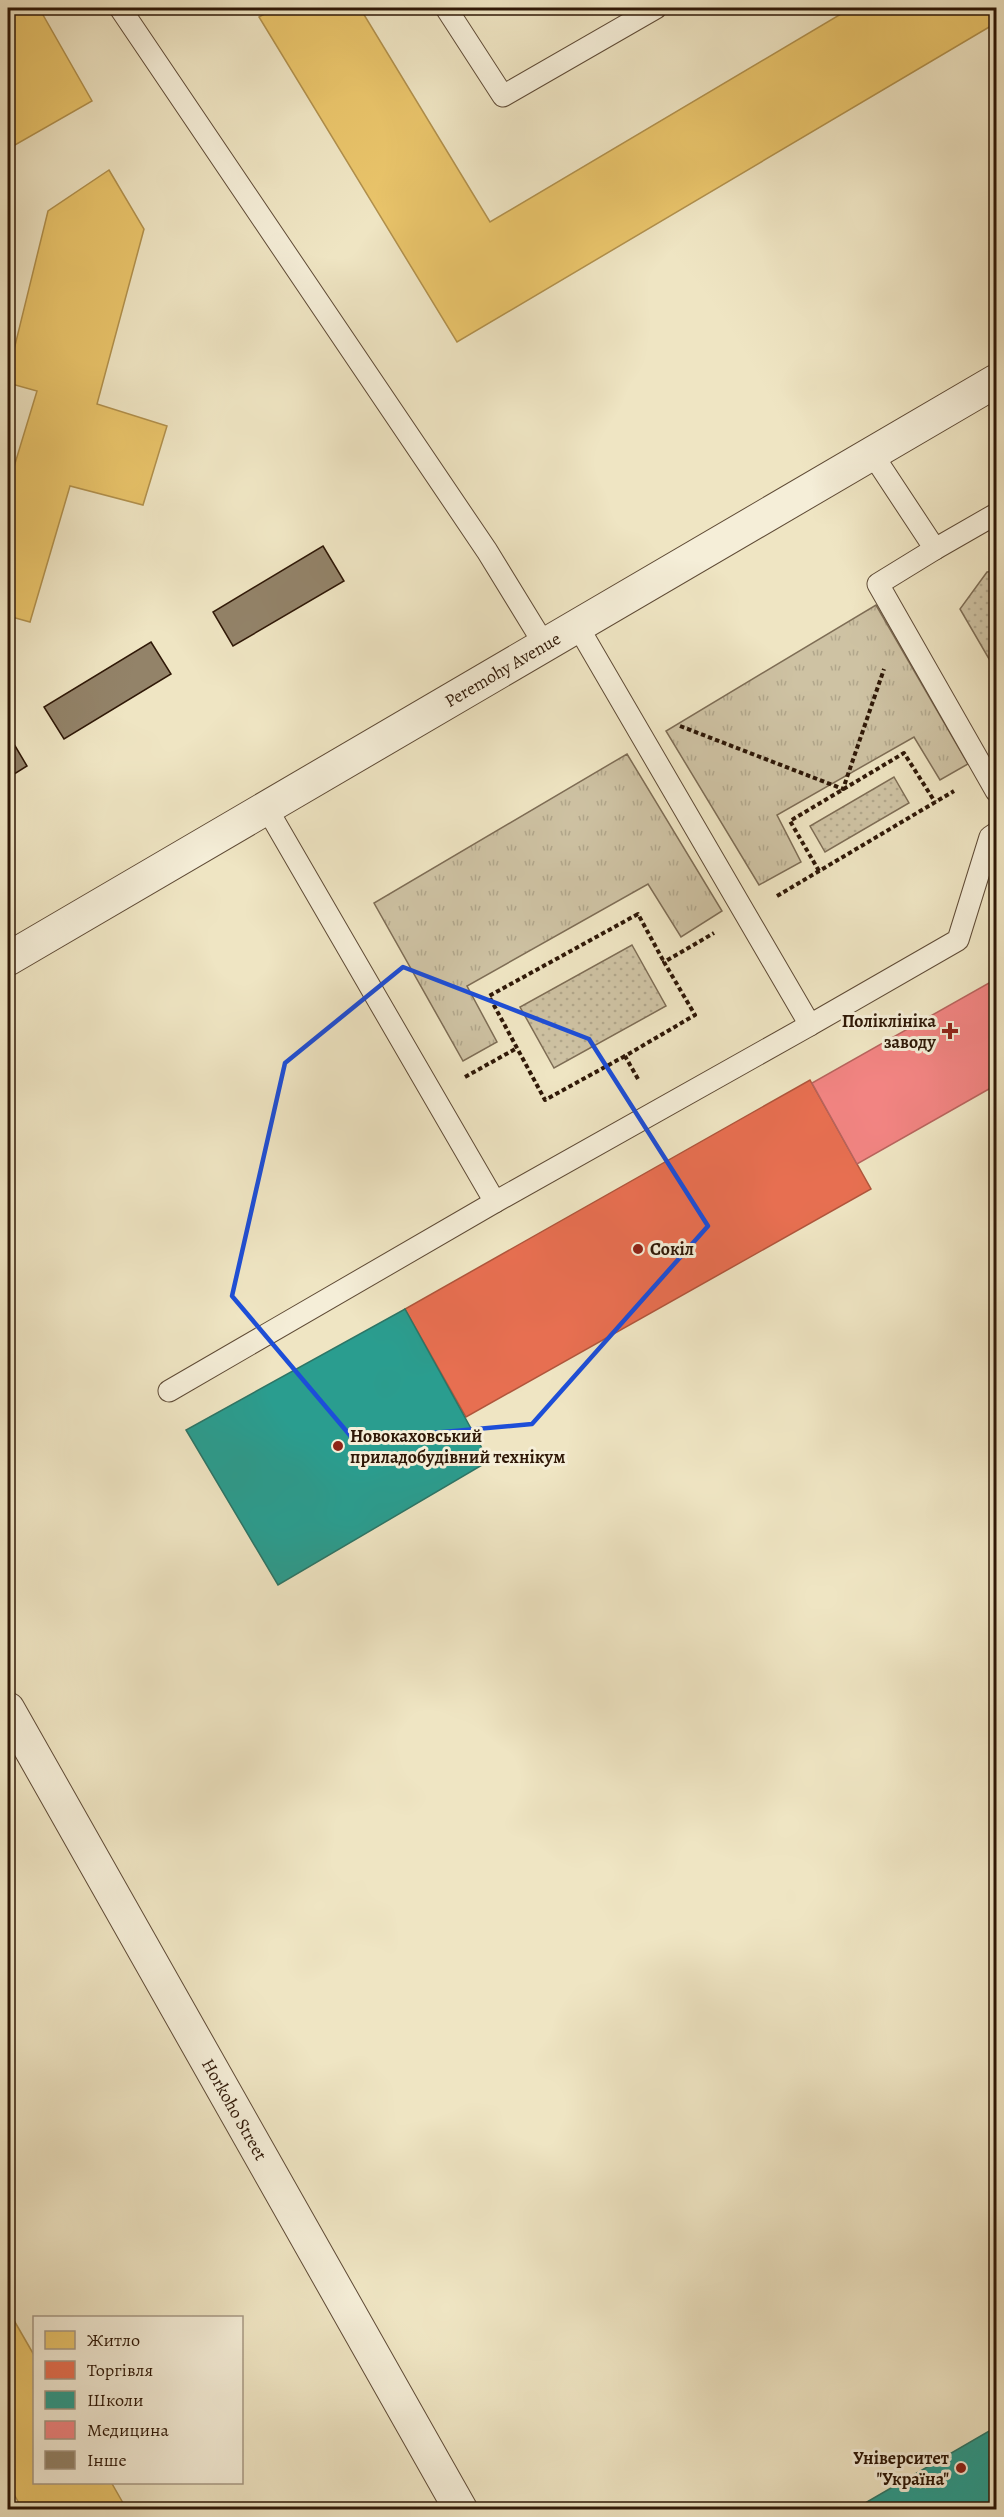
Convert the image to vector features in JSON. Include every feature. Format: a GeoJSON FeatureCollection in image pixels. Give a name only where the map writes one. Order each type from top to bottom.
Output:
{"type":"FeatureCollection","features":[{"type":"Feature","properties":{"kind":"street","name":"Peremohy Avenue"},"geometry":{"type":"LineString","coordinates":[[8,958],[544,644],[873,455],[996,381]]}},
{"type":"Feature","properties":{"kind":"street","name":"Horkoho Street"},"geometry":{"type":"LineString","coordinates":[[8,1709],[17,1745],[461,2510]]}},
{"type":"Feature","properties":{"kind":"lane"},"geometry":{"type":"LineString","coordinates":[[120,8],[480,541],[544,644]]}},
{"type":"Feature","properties":{"kind":"lane"},"geometry":{"type":"LineString","coordinates":[[446,8],[503,96],[656,8]]}},
{"type":"Feature","properties":{"kind":"lane"},"geometry":{"type":"LineString","coordinates":[[873,455],[935,549]]}},
{"type":"Feature","properties":{"kind":"lane"},"geometry":{"type":"LineString","coordinates":[[991,782],[878,584],[996,514]]}},
{"type":"Feature","properties":{"kind":"lane"},"geometry":{"type":"LineString","coordinates":[[577,625],[810,1025]]}},
{"type":"Feature","properties":{"kind":"lane"},"geometry":{"type":"LineString","coordinates":[[266,807],[495,1202]]}},
{"type":"Feature","properties":{"kind":"lane"},"geometry":{"type":"LineString","coordinates":[[169,1391],[495,1202],[958,940],[990,837],[996,833]]}},
{"type":"Feature","properties":{"kind":"path"},"geometry":{"type":"LineString","coordinates":[[843,789],[900,623]]}},
{"type":"Feature","properties":{"kind":"path"},"geometry":{"type":"LineString","coordinates":[[676,724],[843,789]]}},
{"type":"Feature","properties":{"kind":"path"},"geometry":{"type":"LineString","coordinates":[[819,871],[790,821],[843,789],[904,753],[935,802]]}},
{"type":"Feature","properties":{"kind":"path"},"geometry":{"type":"LineString","coordinates":[[664,962],[935,802],[991,782]]}},
{"type":"Feature","properties":{"kind":"path"},"geometry":{"type":"LineString","coordinates":[[638,914],[664,962],[695,1015],[545,1100],[489,996],[638,914]]}},
{"type":"Feature","properties":{"kind":"path"},"geometry":{"type":"LineString","coordinates":[[434,1096],[517,1048]]}},
{"type":"Feature","properties":{"kind":"path"},"geometry":{"type":"LineString","coordinates":[[625,1056],[656,1111]]}},
{"type":"Feature","properties":{"kind":"highlighted area"},"geometry":{"type":"Polygon","coordinates":[[[403,967],[589,1039],[708,1226],[532,1424],[354,1440],[232,1296],[285,1063],[403,967]]]}},
{"type":"Feature","properties":{"kind":"green space"},"geometry":{"type":"Polygon","coordinates":[[[996,571],[996,671],[960,609],[987,572],[996,571]]]}},
{"type":"Feature","properties":{"kind":"green space"},"geometry":{"type":"Polygon","coordinates":[[[876,605],[968,764],[940,780],[914,737],[777,815],[801,862],[759,885],[666,731],[876,605]]]}},
{"type":"Feature","properties":{"kind":"green space"},"geometry":{"type":"Polygon","coordinates":[[[627,754],[722,911],[681,937],[648,884],[467,986],[497,1042],[463,1061],[374,903],[627,754]]]}},
{"type":"Feature","properties":{"kind":"green space"},"geometry":{"type":"Polygon","coordinates":[[[894,777],[909,803],[825,852],[810,826],[894,777]]]}},
{"type":"Feature","properties":{"kind":"green space"},"geometry":{"type":"Polygon","coordinates":[[[632,945],[666,1006],[554,1068],[520,1007],[632,945]]]}},
{"type":"Feature","properties":{"kind":"building: Житло"},"geometry":{"type":"Polygon","coordinates":[[[25,8],[39,8],[92,101],[8,149],[8,18],[25,8]]]}},
{"type":"Feature","properties":{"kind":"building: Житло"},"geometry":{"type":"Polygon","coordinates":[[[275,8],[360,8],[490,222],[851,8],[996,8],[996,23],[457,342],[259,17],[275,8]]]}},
{"type":"Feature","properties":{"kind":"building: Житло"},"geometry":{"type":"Polygon","coordinates":[[[109,170],[144,229],[97,404],[167,426],[143,505],[70,486],[30,622],[8,616],[8,468],[13,470],[37,391],[8,383],[8,374],[48,211],[109,170]]]}},
{"type":"Feature","properties":{"kind":"building: Житло"},"geometry":{"type":"Polygon","coordinates":[[[8,2310],[33,2353],[33,2484],[112,2484],[127,2510],[23,2510],[8,2484],[8,2310]]]}},
{"type":"Feature","properties":{"kind":"building: Торгівля","name":"Сокіл"},"geometry":{"type":"Polygon","coordinates":[[[810,1080],[871,1189],[466,1417],[405,1309],[810,1080]]]}},
{"type":"Feature","properties":{"kind":"building: Школи","name":"Новокаховський приладобудівний технікум"},"geometry":{"type":"Polygon","coordinates":[[[405,1309],[489,1461],[278,1585],[186,1430],[405,1309]]]}},
{"type":"Feature","properties":{"kind":"building: Школи","name":"Університет \"Україна\""},"geometry":{"type":"Polygon","coordinates":[[[996,2427],[996,2510],[853,2510],[996,2427]]]}},
{"type":"Feature","properties":{"kind":"building: Медицина","name":"Поліклініка заводу"},"geometry":{"type":"Polygon","coordinates":[[[996,979],[996,1085],[857,1164],[812,1083],[996,979]]]}},
{"type":"Feature","properties":{"kind":"building: Інше"},"geometry":{"type":"Polygon","coordinates":[[[323,546],[344,581],[233,646],[213,612],[323,546]]]}},
{"type":"Feature","properties":{"kind":"building: Інше"},"geometry":{"type":"Polygon","coordinates":[[[151,642],[171,674],[64,739],[44,707],[151,642]]]}},
{"type":"Feature","properties":{"kind":"building: Інше"},"geometry":{"type":"Polygon","coordinates":[[[8,734],[27,766],[8,778],[8,734]]]}},
{"type":"Feature","properties":{"kind":"place","name":"Поліклініка заводу"},"geometry":{"type":"Point","coordinates":[950,1031]}},
{"type":"Feature","properties":{"kind":"place","name":"Сокіл"},"geometry":{"type":"Point","coordinates":[638,1249]}},
{"type":"Feature","properties":{"kind":"place","name":"Новокаховський приладобудівний технікум"},"geometry":{"type":"Point","coordinates":[338,1446]}},
{"type":"Feature","properties":{"kind":"place","name":"Університет \"Україна\""},"geometry":{"type":"Point","coordinates":[961,2468]}}]}
